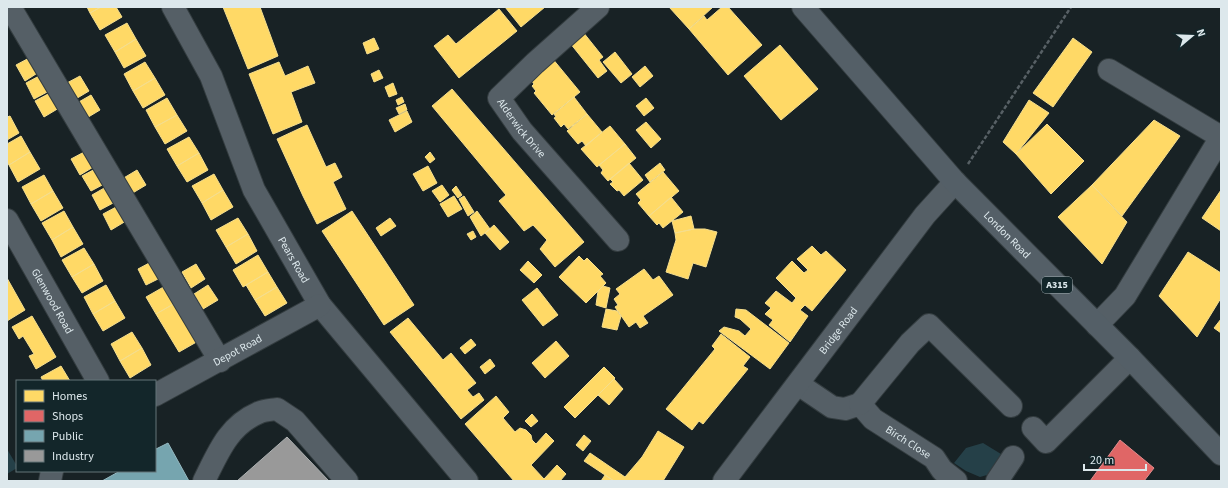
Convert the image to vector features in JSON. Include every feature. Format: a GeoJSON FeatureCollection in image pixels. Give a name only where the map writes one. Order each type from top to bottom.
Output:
{"type":"FeatureCollection","features":[{"type":"Feature","properties":{"kind":"main road","name":"London Road"},"geometry":{"type":"LineString","coordinates":[[803,7],[955,182],[1130,358],[1221,454]]}},
{"type":"Feature","properties":{"kind":"street"},"geometry":{"type":"LineString","coordinates":[[10,7],[220,361]]}},
{"type":"Feature","properties":{"kind":"street","name":"Pears Road"},"geometry":{"type":"LineString","coordinates":[[173,7],[210,76],[254,190],[320,305],[466,480]]}},
{"type":"Feature","properties":{"kind":"street","name":"Alderwick Drive"},"geometry":{"type":"LineString","coordinates":[[598,7],[534,63],[499,98],[522,130],[618,240]]}},
{"type":"Feature","properties":{"kind":"street"},"geometry":{"type":"LineString","coordinates":[[1096,325],[1125,296],[1221,137],[1109,70]]}},
{"type":"Feature","properties":{"kind":"street","name":"Bridge Road"},"geometry":{"type":"LineString","coordinates":[[724,481],[925,215],[955,182]]}},
{"type":"Feature","properties":{"kind":"street","name":"Glenwood Road"},"geometry":{"type":"LineString","coordinates":[[7,220],[97,380]]}},
{"type":"Feature","properties":{"kind":"street","name":"Depot Road"},"geometry":{"type":"LineString","coordinates":[[156,394],[220,361],[320,305]]}},
{"type":"Feature","properties":{"kind":"street"},"geometry":{"type":"LineString","coordinates":[[798,384],[832,406],[845,409],[860,404],[910,343],[929,325],[1011,406]]}},
{"type":"Feature","properties":{"kind":"street"},"geometry":{"type":"LineString","coordinates":[[1033,428],[1046,442],[1130,358]]}},
{"type":"Feature","properties":{"kind":"street","name":"Birch Close"},"geometry":{"type":"LineString","coordinates":[[860,404],[873,420],[934,458],[942,470],[956,481]]}},
{"type":"Feature","properties":{"kind":"street"},"geometry":{"type":"LineString","coordinates":[[204,481],[224,441],[240,423],[260,412],[276,409],[295,421],[347,481]]}},
{"type":"Feature","properties":{"kind":"street"},"geometry":{"type":"LineString","coordinates":[[997,481],[1013,457]]}},
{"type":"Feature","properties":{"kind":"path"},"geometry":{"type":"LineString","coordinates":[[955,182],[978,150],[1071,7]]}},
{"type":"Feature","properties":{"kind":"shaded area"},"geometry":{"type":"Polygon","coordinates":[[[983,443],[1001,454],[987,475],[980,477],[966,471],[954,463],[966,448],[983,443]]]}},
{"type":"Feature","properties":{"kind":"shaded area"},"geometry":{"type":"Polygon","coordinates":[[[7,449],[16,464],[16,469],[7,474],[7,449]]]}},
{"type":"Feature","properties":{"kind":"building: Homes"},"geometry":{"type":"Polygon","coordinates":[[[87,7],[101,7],[90,13],[87,7]]]}},
{"type":"Feature","properties":{"kind":"building: Homes"},"geometry":{"type":"Polygon","coordinates":[[[101,7],[116,7],[122,17],[100,30],[90,13],[101,7]]]}},
{"type":"Feature","properties":{"kind":"building: Homes"},"geometry":{"type":"Polygon","coordinates":[[[223,7],[260,7],[278,56],[248,69],[223,7]]]}},
{"type":"Feature","properties":{"kind":"building: Homes"},"geometry":{"type":"Polygon","coordinates":[[[505,7],[545,7],[521,27],[505,7]]]}},
{"type":"Feature","properties":{"kind":"building: Homes"},"geometry":{"type":"Polygon","coordinates":[[[669,7],[713,7],[689,29],[669,7]]]}},
{"type":"Feature","properties":{"kind":"building: Homes"},"geometry":{"type":"Polygon","coordinates":[[[722,7],[728,7],[762,45],[728,75],[689,29],[704,16],[707,20],[722,7]]]}},
{"type":"Feature","properties":{"kind":"building: Homes"},"geometry":{"type":"Polygon","coordinates":[[[499,9],[517,31],[459,78],[434,46],[448,35],[456,44],[499,9]]]}},
{"type":"Feature","properties":{"kind":"building: Homes"},"geometry":{"type":"Polygon","coordinates":[[[127,23],[136,39],[115,52],[105,35],[127,23]]]}},
{"type":"Feature","properties":{"kind":"building: Homes"},"geometry":{"type":"Polygon","coordinates":[[[583,32],[603,57],[599,60],[607,71],[598,78],[570,43],[583,32]]]}},
{"type":"Feature","properties":{"kind":"building: Homes"},"geometry":{"type":"Polygon","coordinates":[[[374,38],[379,49],[367,54],[363,43],[374,38]]]}},
{"type":"Feature","properties":{"kind":"building: Homes"},"geometry":{"type":"Polygon","coordinates":[[[1073,38],[1092,52],[1053,107],[1033,93],[1073,38]]]}},
{"type":"Feature","properties":{"kind":"building: Homes"},"geometry":{"type":"Polygon","coordinates":[[[136,39],[146,56],[124,68],[115,52],[136,39]]]}},
{"type":"Feature","properties":{"kind":"building: Homes"},"geometry":{"type":"Polygon","coordinates":[[[780,45],[818,89],[781,120],[744,76],[780,45]]]}},
{"type":"Feature","properties":{"kind":"building: Homes"},"geometry":{"type":"Polygon","coordinates":[[[615,52],[632,74],[621,83],[603,62],[615,52]]]}},
{"type":"Feature","properties":{"kind":"building: Homes"},"geometry":{"type":"Polygon","coordinates":[[[31,57],[39,72],[25,81],[16,65],[31,57]]]}},
{"type":"Feature","properties":{"kind":"building: Homes"},"geometry":{"type":"Polygon","coordinates":[[[552,58],[580,92],[552,115],[534,93],[536,91],[532,86],[534,84],[529,77],[552,58]]]}},
{"type":"Feature","properties":{"kind":"building: Homes"},"geometry":{"type":"Polygon","coordinates":[[[145,62],[155,78],[133,91],[124,74],[145,62]]]}},
{"type":"Feature","properties":{"kind":"building: Homes"},"geometry":{"type":"Polygon","coordinates":[[[279,62],[285,76],[308,66],[315,83],[291,92],[302,122],[273,134],[249,74],[279,62]]]}},
{"type":"Feature","properties":{"kind":"building: Homes"},"geometry":{"type":"Polygon","coordinates":[[[645,66],[653,76],[640,87],[632,77],[645,66]]]}},
{"type":"Feature","properties":{"kind":"building: Homes"},"geometry":{"type":"Polygon","coordinates":[[[379,70],[383,78],[374,82],[371,74],[379,70]]]}},
{"type":"Feature","properties":{"kind":"building: Homes"},"geometry":{"type":"Polygon","coordinates":[[[41,75],[49,91],[34,99],[26,83],[41,75]]]}},
{"type":"Feature","properties":{"kind":"building: Homes"},"geometry":{"type":"Polygon","coordinates":[[[80,76],[89,91],[74,100],[65,84],[80,76]]]}},
{"type":"Feature","properties":{"kind":"building: Homes"},"geometry":{"type":"Polygon","coordinates":[[[155,78],[165,95],[143,108],[133,91],[155,78]]]}},
{"type":"Feature","properties":{"kind":"building: Homes"},"geometry":{"type":"Polygon","coordinates":[[[393,83],[397,94],[389,97],[385,87],[393,83]]]}},
{"type":"Feature","properties":{"kind":"building: Homes"},"geometry":{"type":"Polygon","coordinates":[[[452,89],[584,242],[555,267],[540,249],[547,240],[533,225],[524,231],[499,201],[506,195],[432,106],[452,89]]]}},
{"type":"Feature","properties":{"kind":"building: Homes"},"geometry":{"type":"Polygon","coordinates":[[[50,93],[59,108],[44,117],[35,101],[50,93]]]}},
{"type":"Feature","properties":{"kind":"building: Homes"},"geometry":{"type":"Polygon","coordinates":[[[91,95],[100,110],[85,119],[77,103],[91,95]]]}},
{"type":"Feature","properties":{"kind":"building: Homes"},"geometry":{"type":"Polygon","coordinates":[[[402,97],[404,102],[398,105],[396,100],[402,97]]]}},
{"type":"Feature","properties":{"kind":"building: Homes"},"geometry":{"type":"Polygon","coordinates":[[[574,97],[587,114],[568,129],[564,124],[561,127],[554,118],[556,117],[554,114],[574,97]]]}},
{"type":"Feature","properties":{"kind":"building: Homes"},"geometry":{"type":"Polygon","coordinates":[[[167,98],[177,115],[155,127],[146,110],[167,98]]]}},
{"type":"Feature","properties":{"kind":"building: Homes"},"geometry":{"type":"Polygon","coordinates":[[[646,98],[654,108],[644,116],[636,106],[646,98]]]}},
{"type":"Feature","properties":{"kind":"building: Homes"},"geometry":{"type":"Polygon","coordinates":[[[1029,100],[1049,113],[1016,154],[1003,142],[1029,100]]]}},
{"type":"Feature","properties":{"kind":"building: Homes"},"geometry":{"type":"Polygon","coordinates":[[[405,104],[407,110],[399,114],[396,108],[405,104]]]}},
{"type":"Feature","properties":{"kind":"building: Homes"},"geometry":{"type":"Polygon","coordinates":[[[407,111],[412,122],[395,132],[389,120],[407,111]]]}},
{"type":"Feature","properties":{"kind":"building: Homes"},"geometry":{"type":"Polygon","coordinates":[[[587,114],[602,132],[586,146],[582,141],[578,144],[567,131],[587,114]]]}},
{"type":"Feature","properties":{"kind":"building: Homes"},"geometry":{"type":"Polygon","coordinates":[[[177,115],[187,131],[165,144],[155,127],[177,115]]]}},
{"type":"Feature","properties":{"kind":"building: Homes"},"geometry":{"type":"Polygon","coordinates":[[[10,116],[19,133],[7,140],[7,117],[10,116]]]}},
{"type":"Feature","properties":{"kind":"building: Homes"},"geometry":{"type":"Polygon","coordinates":[[[1154,120],[1180,136],[1122,216],[1092,185],[1154,120]]]}},
{"type":"Feature","properties":{"kind":"building: Homes"},"geometry":{"type":"Polygon","coordinates":[[[646,122],[661,139],[651,148],[636,130],[646,122]]]}},
{"type":"Feature","properties":{"kind":"building: Homes"},"geometry":{"type":"Polygon","coordinates":[[[1047,124],[1084,161],[1051,194],[1016,154],[1047,124]]]}},
{"type":"Feature","properties":{"kind":"building: Homes"},"geometry":{"type":"Polygon","coordinates":[[[307,125],[326,167],[335,163],[342,177],[333,182],[346,209],[317,224],[277,139],[307,125]]]}},
{"type":"Feature","properties":{"kind":"building: Homes"},"geometry":{"type":"Polygon","coordinates":[[[610,126],[625,144],[597,167],[581,149],[610,126]]]}},
{"type":"Feature","properties":{"kind":"building: Homes"},"geometry":{"type":"Polygon","coordinates":[[[21,136],[30,152],[9,165],[7,162],[7,144],[21,136]]]}},
{"type":"Feature","properties":{"kind":"building: Homes"},"geometry":{"type":"Polygon","coordinates":[[[189,137],[199,153],[177,166],[167,149],[189,137]]]}},
{"type":"Feature","properties":{"kind":"building: Homes"},"geometry":{"type":"Polygon","coordinates":[[[625,144],[636,158],[608,181],[601,173],[603,170],[599,165],[625,144]]]}},
{"type":"Feature","properties":{"kind":"building: Homes"},"geometry":{"type":"Polygon","coordinates":[[[86,151],[95,166],[80,175],[71,159],[86,151]]]}},
{"type":"Feature","properties":{"kind":"building: Homes"},"geometry":{"type":"Polygon","coordinates":[[[30,152],[40,169],[18,182],[9,165],[30,152]]]}},
{"type":"Feature","properties":{"kind":"building: Homes"},"geometry":{"type":"Polygon","coordinates":[[[430,152],[435,159],[430,163],[425,157],[430,152]]]}},
{"type":"Feature","properties":{"kind":"building: Homes"},"geometry":{"type":"Polygon","coordinates":[[[199,153],[208,170],[187,182],[177,166],[199,153]]]}},
{"type":"Feature","properties":{"kind":"building: Homes"},"geometry":{"type":"Polygon","coordinates":[[[629,163],[643,180],[624,196],[619,190],[617,191],[610,184],[613,182],[610,179],[629,163]]]}},
{"type":"Feature","properties":{"kind":"building: Homes"},"geometry":{"type":"Polygon","coordinates":[[[660,163],[665,170],[650,182],[645,175],[660,163]]]}},
{"type":"Feature","properties":{"kind":"building: Homes"},"geometry":{"type":"Polygon","coordinates":[[[428,166],[437,183],[423,191],[413,174],[428,166]]]}},
{"type":"Feature","properties":{"kind":"building: Homes"},"geometry":{"type":"Polygon","coordinates":[[[97,168],[106,183],[91,191],[82,176],[97,168]]]}},
{"type":"Feature","properties":{"kind":"building: Homes"},"geometry":{"type":"Polygon","coordinates":[[[137,170],[146,185],[131,194],[122,179],[137,170]]]}},
{"type":"Feature","properties":{"kind":"building: Homes"},"geometry":{"type":"Polygon","coordinates":[[[663,172],[679,191],[649,216],[638,203],[641,200],[636,194],[663,172]]]}},
{"type":"Feature","properties":{"kind":"building: Homes"},"geometry":{"type":"Polygon","coordinates":[[[214,174],[223,190],[202,203],[192,186],[214,174]]]}},
{"type":"Feature","properties":{"kind":"building: Homes"},"geometry":{"type":"Polygon","coordinates":[[[44,175],[53,191],[31,204],[22,187],[44,175]]]}},
{"type":"Feature","properties":{"kind":"building: Homes"},"geometry":{"type":"Polygon","coordinates":[[[442,185],[449,195],[440,202],[432,191],[442,185]]]}},
{"type":"Feature","properties":{"kind":"building: Homes"},"geometry":{"type":"Polygon","coordinates":[[[1092,185],[1127,222],[1102,264],[1058,217],[1092,185]]]}},
{"type":"Feature","properties":{"kind":"building: Homes"},"geometry":{"type":"Polygon","coordinates":[[[456,186],[462,195],[458,198],[452,190],[456,186]]]}},
{"type":"Feature","properties":{"kind":"building: Homes"},"geometry":{"type":"Polygon","coordinates":[[[106,187],[115,202],[100,210],[92,195],[106,187]]]}},
{"type":"Feature","properties":{"kind":"building: Homes"},"geometry":{"type":"Polygon","coordinates":[[[223,190],[233,207],[211,220],[202,203],[223,190]]]}},
{"type":"Feature","properties":{"kind":"building: Homes"},"geometry":{"type":"Polygon","coordinates":[[[1221,190],[1221,231],[1202,218],[1221,190]]]}},
{"type":"Feature","properties":{"kind":"building: Homes"},"geometry":{"type":"Polygon","coordinates":[[[53,191],[63,208],[41,221],[31,204],[53,191]]]}},
{"type":"Feature","properties":{"kind":"building: Homes"},"geometry":{"type":"Polygon","coordinates":[[[454,196],[462,209],[448,217],[440,204],[454,196]]]}},
{"type":"Feature","properties":{"kind":"building: Homes"},"geometry":{"type":"Polygon","coordinates":[[[464,196],[474,212],[468,216],[459,199],[464,196]]]}},
{"type":"Feature","properties":{"kind":"building: Homes"},"geometry":{"type":"Polygon","coordinates":[[[671,197],[683,212],[663,228],[659,223],[657,225],[649,216],[671,197]]]}},
{"type":"Feature","properties":{"kind":"building: Homes"},"geometry":{"type":"Polygon","coordinates":[[[118,206],[126,221],[111,230],[103,214],[118,206]]]}},
{"type":"Feature","properties":{"kind":"building: Homes"},"geometry":{"type":"Polygon","coordinates":[[[64,211],[73,227],[52,240],[42,223],[64,211]]]}},
{"type":"Feature","properties":{"kind":"building: Homes"},"geometry":{"type":"Polygon","coordinates":[[[352,211],[414,305],[384,325],[322,231],[352,211]]]}},
{"type":"Feature","properties":{"kind":"building: Homes"},"geometry":{"type":"Polygon","coordinates":[[[477,211],[490,229],[481,236],[470,217],[477,211]]]}},
{"type":"Feature","properties":{"kind":"building: Homes"},"geometry":{"type":"Polygon","coordinates":[[[691,216],[694,229],[675,233],[672,221],[691,216]]]}},
{"type":"Feature","properties":{"kind":"building: Homes"},"geometry":{"type":"Polygon","coordinates":[[[238,218],[248,234],[226,247],[216,230],[238,218]]]}},
{"type":"Feature","properties":{"kind":"building: Homes"},"geometry":{"type":"Polygon","coordinates":[[[390,218],[396,226],[381,236],[376,228],[390,218]]]}},
{"type":"Feature","properties":{"kind":"building: Homes"},"geometry":{"type":"Polygon","coordinates":[[[494,225],[509,242],[500,250],[485,233],[494,225]]]}},
{"type":"Feature","properties":{"kind":"building: Homes"},"geometry":{"type":"Polygon","coordinates":[[[73,227],[83,244],[61,257],[52,240],[73,227]]]}},
{"type":"Feature","properties":{"kind":"building: Homes"},"geometry":{"type":"Polygon","coordinates":[[[694,229],[705,229],[717,232],[706,267],[693,263],[688,279],[666,272],[676,240],[675,233],[694,229]]]}},
{"type":"Feature","properties":{"kind":"building: Homes"},"geometry":{"type":"Polygon","coordinates":[[[473,231],[476,237],[471,240],[467,234],[473,231]]]}},
{"type":"Feature","properties":{"kind":"building: Homes"},"geometry":{"type":"Polygon","coordinates":[[[248,234],[257,251],[236,264],[226,247],[248,234]]]}},
{"type":"Feature","properties":{"kind":"building: Homes"},"geometry":{"type":"Polygon","coordinates":[[[812,246],[821,255],[826,251],[846,270],[812,311],[805,305],[800,310],[808,316],[790,342],[769,325],[773,320],[765,314],[771,308],[765,303],[776,291],[792,303],[796,298],[776,278],[792,261],[804,273],[808,270],[797,259],[812,246]]]}},
{"type":"Feature","properties":{"kind":"building: Homes"},"geometry":{"type":"Polygon","coordinates":[[[84,248],[94,264],[72,277],[62,260],[84,248]]]}},
{"type":"Feature","properties":{"kind":"building: Homes"},"geometry":{"type":"Polygon","coordinates":[[[1188,252],[1221,273],[1221,298],[1197,337],[1159,296],[1188,252]]]}},
{"type":"Feature","properties":{"kind":"building: Homes"},"geometry":{"type":"Polygon","coordinates":[[[258,255],[268,272],[243,287],[233,270],[258,255]]]}},
{"type":"Feature","properties":{"kind":"building: Homes"},"geometry":{"type":"Polygon","coordinates":[[[579,256],[584,261],[587,258],[603,274],[600,276],[606,283],[586,303],[559,277],[579,256]]]}},
{"type":"Feature","properties":{"kind":"building: Homes"},"geometry":{"type":"Polygon","coordinates":[[[153,261],[162,277],[146,285],[138,269],[153,261]]]}},
{"type":"Feature","properties":{"kind":"building: Homes"},"geometry":{"type":"Polygon","coordinates":[[[528,261],[542,275],[534,283],[520,270],[528,261]]]}},
{"type":"Feature","properties":{"kind":"building: Homes"},"geometry":{"type":"Polygon","coordinates":[[[94,264],[103,281],[82,293],[72,277],[94,264]]]}},
{"type":"Feature","properties":{"kind":"building: Homes"},"geometry":{"type":"Polygon","coordinates":[[[196,264],[205,279],[191,288],[182,272],[196,264]]]}},
{"type":"Feature","properties":{"kind":"building: Homes"},"geometry":{"type":"Polygon","coordinates":[[[644,269],[653,280],[659,276],[673,295],[643,316],[648,323],[640,328],[636,322],[629,327],[615,307],[618,305],[614,299],[620,294],[616,289],[644,269]]]}},
{"type":"Feature","properties":{"kind":"building: Homes"},"geometry":{"type":"Polygon","coordinates":[[[268,272],[277,287],[255,300],[246,285],[268,272]]]}},
{"type":"Feature","properties":{"kind":"building: Homes"},"geometry":{"type":"Polygon","coordinates":[[[7,278],[25,310],[7,321],[7,278]]]}},
{"type":"Feature","properties":{"kind":"building: Homes"},"geometry":{"type":"Polygon","coordinates":[[[106,285],[115,301],[93,314],[84,297],[106,285]]]}},
{"type":"Feature","properties":{"kind":"building: Homes"},"geometry":{"type":"Polygon","coordinates":[[[167,285],[177,302],[156,314],[146,297],[167,285]]]}},
{"type":"Feature","properties":{"kind":"building: Homes"},"geometry":{"type":"Polygon","coordinates":[[[208,285],[218,300],[203,309],[194,294],[208,285]]]}},
{"type":"Feature","properties":{"kind":"building: Homes"},"geometry":{"type":"Polygon","coordinates":[[[603,286],[610,288],[606,308],[596,305],[598,291],[603,286]]]}},
{"type":"Feature","properties":{"kind":"building: Homes"},"geometry":{"type":"Polygon","coordinates":[[[277,287],[287,303],[265,316],[255,300],[277,287]]]}},
{"type":"Feature","properties":{"kind":"building: Homes"},"geometry":{"type":"Polygon","coordinates":[[[537,288],[558,315],[543,326],[522,300],[537,288]]]}},
{"type":"Feature","properties":{"kind":"building: Homes"},"geometry":{"type":"Polygon","coordinates":[[[115,301],[125,318],[103,331],[93,314],[115,301]]]}},
{"type":"Feature","properties":{"kind":"building: Homes"},"geometry":{"type":"Polygon","coordinates":[[[177,302],[200,340],[179,352],[156,314],[177,302]]]}},
{"type":"Feature","properties":{"kind":"building: Homes"},"geometry":{"type":"Polygon","coordinates":[[[606,309],[617,311],[621,316],[617,330],[602,327],[606,309]]]}},
{"type":"Feature","properties":{"kind":"building: Homes"},"geometry":{"type":"Polygon","coordinates":[[[736,309],[746,310],[789,343],[770,369],[719,331],[724,327],[739,331],[745,336],[751,329],[740,319],[735,317],[736,309]]]}},
{"type":"Feature","properties":{"kind":"building: Homes"},"geometry":{"type":"Polygon","coordinates":[[[32,316],[56,357],[36,369],[29,356],[34,354],[23,336],[19,339],[12,327],[32,316]]]}},
{"type":"Feature","properties":{"kind":"building: Homes"},"geometry":{"type":"Polygon","coordinates":[[[408,318],[443,360],[451,353],[476,383],[467,390],[473,397],[479,393],[484,400],[461,419],[390,332],[408,318]]]}},
{"type":"Feature","properties":{"kind":"building: Homes"},"geometry":{"type":"Polygon","coordinates":[[[1221,319],[1221,333],[1214,328],[1221,319]]]}},
{"type":"Feature","properties":{"kind":"building: Homes"},"geometry":{"type":"Polygon","coordinates":[[[132,332],[142,348],[120,361],[111,344],[132,332]]]}},
{"type":"Feature","properties":{"kind":"building: Homes"},"geometry":{"type":"Polygon","coordinates":[[[721,334],[750,357],[743,366],[748,369],[703,424],[699,421],[692,430],[666,409],[715,349],[712,346],[721,334]]]}},
{"type":"Feature","properties":{"kind":"building: Homes"},"geometry":{"type":"Polygon","coordinates":[[[471,339],[476,345],[465,354],[460,348],[471,339]]]}},
{"type":"Feature","properties":{"kind":"building: Homes"},"geometry":{"type":"Polygon","coordinates":[[[556,341],[569,356],[545,378],[532,363],[556,341]]]}},
{"type":"Feature","properties":{"kind":"building: Homes"},"geometry":{"type":"Polygon","coordinates":[[[142,348],[151,365],[130,378],[120,361],[142,348]]]}},
{"type":"Feature","properties":{"kind":"building: Homes"},"geometry":{"type":"Polygon","coordinates":[[[490,359],[495,366],[485,374],[480,367],[490,359]]]}},
{"type":"Feature","properties":{"kind":"building: Homes"},"geometry":{"type":"Polygon","coordinates":[[[61,366],[69,380],[42,380],[41,377],[61,366]]]}},
{"type":"Feature","properties":{"kind":"building: Homes"},"geometry":{"type":"Polygon","coordinates":[[[604,367],[615,378],[575,418],[564,407],[604,367]]]}},
{"type":"Feature","properties":{"kind":"building: Homes"},"geometry":{"type":"Polygon","coordinates":[[[614,379],[623,389],[609,405],[598,395],[614,379]]]}},
{"type":"Feature","properties":{"kind":"building: Homes"},"geometry":{"type":"Polygon","coordinates":[[[496,396],[509,412],[503,418],[515,432],[520,428],[526,430],[536,444],[546,433],[554,441],[531,465],[544,479],[557,465],[566,474],[560,481],[514,481],[465,424],[496,396]]]}},
{"type":"Feature","properties":{"kind":"building: Homes"},"geometry":{"type":"Polygon","coordinates":[[[532,414],[538,421],[531,427],[525,421],[532,414]]]}},
{"type":"Feature","properties":{"kind":"building: Homes"},"geometry":{"type":"Polygon","coordinates":[[[658,431],[684,447],[663,481],[614,481],[584,461],[590,453],[625,477],[642,457],[658,431]]]}},
{"type":"Feature","properties":{"kind":"building: Homes"},"geometry":{"type":"Polygon","coordinates":[[[584,435],[591,441],[583,451],[576,445],[584,435]]]}},
{"type":"Feature","properties":{"kind":"building: Homes"},"geometry":{"type":"Polygon","coordinates":[[[605,475],[614,481],[601,481],[605,475]]]}},
{"type":"Feature","properties":{"kind":"building: Shops"},"geometry":{"type":"Polygon","coordinates":[[[1120,440],[1154,468],[1144,481],[1090,481],[1120,440]]]}},
{"type":"Feature","properties":{"kind":"building: Public"},"geometry":{"type":"Polygon","coordinates":[[[168,443],[189,481],[102,481],[118,472],[156,472],[156,449],[168,443]]]}},
{"type":"Feature","properties":{"kind":"building: Industry"},"geometry":{"type":"Polygon","coordinates":[[[287,437],[329,481],[237,481],[287,437]]]}}]}
